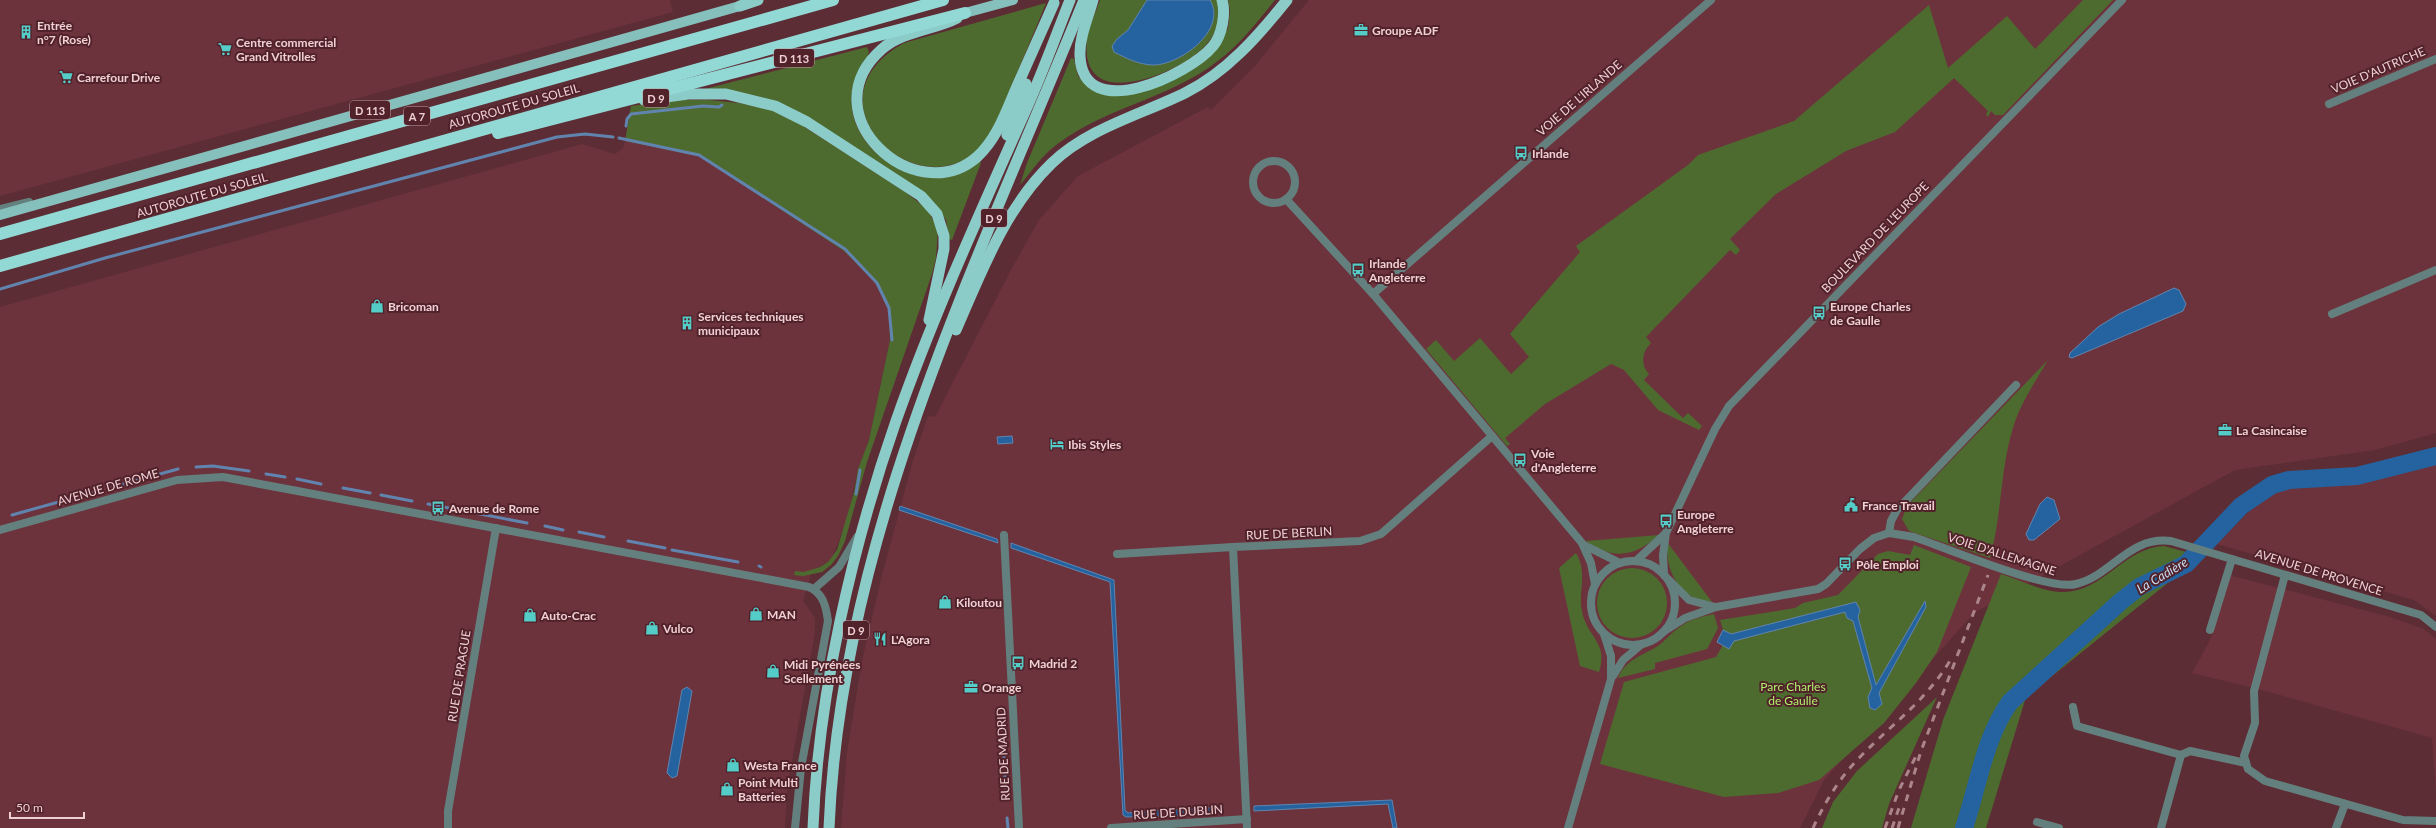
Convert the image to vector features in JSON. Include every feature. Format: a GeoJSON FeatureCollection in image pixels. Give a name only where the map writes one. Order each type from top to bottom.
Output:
{"type":"FeatureCollection","features":[{"type":"Feature","properties":{"kind":"highway"},"geometry":{"type":"LineString","coordinates":[[740,6],[759,0]]}},
{"type":"Feature","properties":{"kind":"highway","name":"AUTOROUTE DU SOLEIL"},"geometry":{"type":"LineString","coordinates":[[0,234],[834,0]]}},
{"type":"Feature","properties":{"kind":"highway","name":"AUTOROUTE DU SOLEIL"},"geometry":{"type":"LineString","coordinates":[[0,266],[943,0]]}},
{"type":"Feature","properties":{"kind":"highway","name":"D 9"},"geometry":{"type":"LineString","coordinates":[[985,198],[1025,113],[1070,0]]}},
{"type":"Feature","properties":{"kind":"highway","name":"D 9"},"geometry":{"type":"LineString","coordinates":[[829,828],[830,796],[849,659],[888,502],[909,437],[958,304],[1084,0]]}},
{"type":"Feature","properties":{"kind":"highway"},"geometry":{"type":"LineString","coordinates":[[1093,0],[1081,43],[1081,66],[1093,84],[1105,90],[1115,92],[1148,85],[1179,72],[1199,59],[1213,46],[1220,33],[1224,10],[1222,0]]}},
{"type":"Feature","properties":{"kind":"highway"},"geometry":{"type":"LineString","coordinates":[[909,437],[967,304],[1000,236],[1012,214],[1036,180],[1052,162],[1088,136],[1186,92],[1207,80],[1254,41],[1287,0]]}},
{"type":"Feature","properties":{"kind":"highway"},"geometry":{"type":"LineString","coordinates":[[965,13],[943,25],[903,38],[884,47],[869,64],[862,78],[858,91],[858,105],[859,118],[864,132],[885,155],[897,162],[925,170],[950,170],[965,165],[987,147],[1002,122],[1054,2]]}},
{"type":"Feature","properties":{"kind":"highway","name":"D 9"},"geometry":{"type":"LineString","coordinates":[[813,828],[821,737],[833,664],[866,522],[896,421],[923,350],[985,198],[1054,2]]}},
{"type":"Feature","properties":{"kind":"highway","name":"D 113"},"geometry":{"type":"LineString","coordinates":[[405,151],[499,133],[965,13]]}},
{"type":"Feature","properties":{"kind":"highway","name":"D 9"},"geometry":{"type":"LineString","coordinates":[[623,102],[688,94],[716,93],[738,96],[762,102],[790,112],[807,122],[920,196],[937,214],[944,236],[942,259],[923,350]]}},
{"type":"Feature","properties":{"kind":"main road","name":"D 113"},"geometry":{"type":"LineString","coordinates":[[965,13],[1013,0]]}},
{"type":"Feature","properties":{"kind":"main road","name":"D 113"},"geometry":{"type":"LineString","coordinates":[[0,215],[740,6]]}},
{"type":"Feature","properties":{"kind":"street","name":"VOIE DE L'IRLANDE"},"geometry":{"type":"LineString","coordinates":[[1373,294],[1711,0]]}},
{"type":"Feature","properties":{"kind":"street","name":"BOULEVARD DE L'EUROPE"},"geometry":{"type":"LineString","coordinates":[[1663,632],[1671,620],[1675,607],[1674,593],[1667,578],[1662,555],[1666,534],[1715,429],[1730,406],[2122,0]]}},
{"type":"Feature","properties":{"kind":"street","name":"VOIE D'AUTRICHE"},"geometry":{"type":"LineString","coordinates":[[2329,104],[2436,59]]}},
{"type":"Feature","properties":{"kind":"street"},"geometry":{"type":"LineString","coordinates":[[1280,162],[1292,171],[1294,186],[1286,199],[1271,202],[1257,193],[1253,179],[1258,167],[1264,163],[1280,162]]}},
{"type":"Feature","properties":{"kind":"street"},"geometry":{"type":"LineString","coordinates":[[0,209],[94,188]]}},
{"type":"Feature","properties":{"kind":"street"},"geometry":{"type":"LineString","coordinates":[[1286,199],[1373,294],[1582,543],[1590,563],[1595,584]]}},
{"type":"Feature","properties":{"kind":"street"},"geometry":{"type":"LineString","coordinates":[[2332,314],[2436,270]]}},
{"type":"Feature","properties":{"kind":"street"},"geometry":{"type":"LineString","coordinates":[[1611,679],[1623,660],[1642,644],[1685,618],[1716,607],[1818,589],[1826,584],[1868,542],[1889,533],[1891,522],[1897,510],[2016,385]]}},
{"type":"Feature","properties":{"kind":"street","name":"RUE DE BERLIN"},"geometry":{"type":"LineString","coordinates":[[1247,828],[1233,547],[1354,541],[1374,538],[1386,530],[1492,436]]}},
{"type":"Feature","properties":{"kind":"street","name":"AVENUE DE ROME"},"geometry":{"type":"LineString","coordinates":[[0,530],[177,480],[211,476],[288,488],[814,590]]}},
{"type":"Feature","properties":{"kind":"street"},"geometry":{"type":"LineString","coordinates":[[795,828],[805,746],[827,629],[825,606],[819,594],[814,590],[839,567],[866,522]]}},
{"type":"Feature","properties":{"kind":"street","name":"RUE DE PRAGUE"},"geometry":{"type":"LineString","coordinates":[[448,828],[448,811],[496,528]]}},
{"type":"Feature","properties":{"kind":"street","name":"VOIE D'ALLEMAGNE"},"geometry":{"type":"LineString","coordinates":[[1889,533],[1914,537],[2059,585],[2085,581],[2134,548],[2148,541],[2163,540],[2192,547]]}},
{"type":"Feature","properties":{"kind":"street","name":"BOULEVARD DE L'EUROPE"},"geometry":{"type":"LineString","coordinates":[[1636,561],[1666,534]]}},
{"type":"Feature","properties":{"kind":"street","name":"RUE DE MADRID"},"geometry":{"type":"LineString","coordinates":[[1004,535],[1019,828]]}},
{"type":"Feature","properties":{"kind":"street"},"geometry":{"type":"LineString","coordinates":[[1582,543],[1620,563]]}},
{"type":"Feature","properties":{"kind":"street"},"geometry":{"type":"LineString","coordinates":[[1117,554],[1233,547]]}},
{"type":"Feature","properties":{"kind":"street","name":"AVENUE DE PROVENCE"},"geometry":{"type":"LineString","coordinates":[[2192,547],[2421,615],[2436,627]]}},
{"type":"Feature","properties":{"kind":"street"},"geometry":{"type":"LineString","coordinates":[[2210,630],[2232,559]]}},
{"type":"Feature","properties":{"kind":"street"},"geometry":{"type":"LineString","coordinates":[[1568,828],[1611,679],[1611,656],[1604,634],[1596,623],[1592,611],[1591,597],[1595,584],[1603,573],[1620,563],[1636,561],[1652,565],[1689,600],[1716,607]]}},
{"type":"Feature","properties":{"kind":"street"},"geometry":{"type":"LineString","coordinates":[[2286,575],[2254,691],[2255,723],[2244,756],[2248,769],[2265,781],[2345,804],[2403,820],[2436,821]]}},
{"type":"Feature","properties":{"kind":"street"},"geometry":{"type":"LineString","coordinates":[[1604,634],[1616,642],[1629,645],[1642,644]]}},
{"type":"Feature","properties":{"kind":"street"},"geometry":{"type":"LineString","coordinates":[[2073,707],[2077,726],[2181,755],[2190,751],[2246,763]]}},
{"type":"Feature","properties":{"kind":"street"},"geometry":{"type":"LineString","coordinates":[[2160,828],[2181,755]]}},
{"type":"Feature","properties":{"kind":"street"},"geometry":{"type":"LineString","coordinates":[[2336,828],[2345,804]]}},
{"type":"Feature","properties":{"kind":"street","name":"RUE DE DUBLIN"},"geometry":{"type":"LineString","coordinates":[[1111,828],[1247,819]]}},
{"type":"Feature","properties":{"kind":"street"},"geometry":{"type":"LineString","coordinates":[[2038,822],[2059,828]]}},
{"type":"Feature","properties":{"kind":"shaded area"},"geometry":{"type":"Polygon","coordinates":[[[0,0],[670,0],[673,12],[0,196],[0,0]]]}},
{"type":"Feature","properties":{"kind":"shaded area"},"geometry":{"type":"Polygon","coordinates":[[[1309,0],[2436,0],[2436,433],[2375,450],[2235,470],[1974,613],[1824,780],[1800,828],[841,828],[847,753],[862,661],[882,575],[912,464],[928,416],[935,417],[1011,270],[1039,220],[1078,176],[1208,107],[1211,110],[1254,67],[1309,0]]]}},
{"type":"Feature","properties":{"kind":"shaded area"},"geometry":{"type":"Polygon","coordinates":[[[625,141],[699,156],[844,251],[875,282],[889,310],[890,340],[869,440],[858,469],[847,519],[833,556],[828,562],[812,570],[803,601],[815,618],[815,633],[787,788],[785,828],[0,828],[0,307],[582,144],[615,154],[623,148],[625,141]]]}},
{"type":"Feature","properties":{"kind":"shaded area"},"geometry":{"type":"Polygon","coordinates":[[[2436,463],[2436,616],[2414,600],[2217,544],[2271,490],[2436,463]]]}},
{"type":"Feature","properties":{"kind":"shaded area"},"geometry":{"type":"Polygon","coordinates":[[[2229,575],[2390,617],[2424,629],[2436,639],[2436,792],[2432,738],[2262,690],[2192,673],[2210,640],[2229,575]]]}},
{"type":"Feature","properties":{"kind":"green space"},"geometry":{"type":"Polygon","coordinates":[[[1100,0],[1217,0],[1217,26],[1210,40],[1205,46],[1193,56],[1160,74],[1132,82],[1119,83],[1107,81],[1098,76],[1091,68],[1087,55],[1088,33],[1100,0]]]}},
{"type":"Feature","properties":{"kind":"green space"},"geometry":{"type":"Polygon","coordinates":[[[1228,0],[1275,0],[1242,39],[1219,60],[1199,74],[1178,85],[1090,124],[1069,136],[1050,150],[1038,162],[1020,185],[1027,163],[1071,58],[1074,59],[1078,76],[1089,88],[1100,93],[1135,93],[1219,46],[1228,28],[1230,11],[1228,0]]]}},
{"type":"Feature","properties":{"kind":"green space"},"geometry":{"type":"Polygon","coordinates":[[[2083,0],[2113,0],[2003,115],[1995,115],[1991,111],[1988,117],[1986,114],[1988,111],[1954,78],[1895,132],[1846,151],[1776,194],[1730,239],[1740,250],[1736,255],[1730,250],[1646,337],[1651,343],[1643,358],[1644,366],[1649,374],[1644,380],[1683,418],[1688,413],[1702,426],[1699,430],[1658,410],[1624,370],[1611,364],[1545,404],[1505,438],[1510,444],[1507,446],[1426,349],[1436,340],[1454,361],[1480,338],[1511,374],[1529,357],[1510,334],[1580,252],[1576,246],[1688,165],[1698,155],[1794,121],[1929,5],[1948,68],[2007,16],[2035,49],[2083,0]]]}},
{"type":"Feature","properties":{"kind":"green space"},"geometry":{"type":"Polygon","coordinates":[[[1046,3],[995,127],[979,149],[953,164],[926,166],[900,157],[879,140],[866,118],[863,92],[875,66],[904,43],[1046,3]]]}},
{"type":"Feature","properties":{"kind":"green space"},"geometry":{"type":"Polygon","coordinates":[[[867,47],[869,52],[854,86],[852,109],[856,124],[874,151],[887,162],[902,170],[918,176],[934,178],[953,175],[965,170],[979,161],[981,163],[952,240],[949,239],[946,220],[933,202],[811,120],[705,89],[867,47]]]}},
{"type":"Feature","properties":{"kind":"green space"},"geometry":{"type":"Polygon","coordinates":[[[677,100],[708,100],[739,103],[771,110],[795,121],[904,191],[927,209],[938,229],[936,258],[932,274],[867,462],[845,541],[838,556],[831,565],[822,572],[803,576],[794,575],[795,571],[804,572],[820,567],[828,562],[837,550],[854,492],[858,469],[869,440],[890,340],[889,310],[875,282],[844,251],[699,156],[625,141],[631,106],[677,100]]]}},
{"type":"Feature","properties":{"kind":"green space"},"geometry":{"type":"Polygon","coordinates":[[[2048,360],[2024,402],[2013,428],[2006,460],[1997,525],[1990,558],[1909,531],[1902,519],[1907,506],[2048,360]]]}},
{"type":"Feature","properties":{"kind":"green space"},"geometry":{"type":"Polygon","coordinates":[[[1659,535],[1642,548],[1624,553],[1606,551],[1586,541],[1659,535]]]}},
{"type":"Feature","properties":{"kind":"green space"},"geometry":{"type":"Polygon","coordinates":[[[1667,542],[1712,602],[1691,596],[1683,590],[1677,582],[1669,563],[1667,542]]]}},
{"type":"Feature","properties":{"kind":"green space","name":"Parc Charles de Gaulle"},"geometry":{"type":"Polygon","coordinates":[[[1914,545],[1971,567],[1937,652],[1916,683],[1884,723],[1819,780],[1778,793],[1724,797],[1600,764],[1624,682],[1716,657],[1723,645],[1717,642],[1723,630],[1720,620],[1795,608],[1803,603],[1838,595],[1878,554],[1888,551],[1910,555],[1914,545]]]}},
{"type":"Feature","properties":{"kind":"green space"},"geometry":{"type":"Polygon","coordinates":[[[2164,546],[2190,553],[2195,561],[2026,697],[1986,828],[1911,828],[1943,720],[2001,574],[2048,590],[2063,592],[2077,590],[2102,578],[2137,554],[2164,546]]]}},
{"type":"Feature","properties":{"kind":"green space"},"geometry":{"type":"Polygon","coordinates":[[[1576,553],[1580,560],[1582,575],[1582,611],[1588,628],[1596,640],[1601,654],[1599,672],[1580,666],[1559,568],[1576,553]]]}},
{"type":"Feature","properties":{"kind":"green space"},"geometry":{"type":"Polygon","coordinates":[[[1625,568],[1639,568],[1652,574],[1661,583],[1665,589],[1667,603],[1665,617],[1657,628],[1646,636],[1639,638],[1625,638],[1618,636],[1607,628],[1599,617],[1597,610],[1597,596],[1599,589],[1607,578],[1618,570],[1625,568]]]}},
{"type":"Feature","properties":{"kind":"green space"},"geometry":{"type":"Polygon","coordinates":[[[1714,614],[1718,628],[1707,649],[1655,663],[1655,669],[1618,678],[1625,666],[1658,646],[1685,623],[1714,614]]]}},
{"type":"Feature","properties":{"kind":"green space"},"geometry":{"type":"Polygon","coordinates":[[[1937,697],[1889,804],[1882,828],[1822,828],[1833,802],[1857,771],[1937,697]]]}},
{"type":"Feature","properties":{"kind":"water"},"geometry":{"type":"Polygon","coordinates":[[[1147,0],[1210,0],[1214,11],[1212,23],[1207,34],[1187,53],[1163,64],[1152,65],[1137,62],[1114,52],[1112,46],[1117,39],[1128,30],[1147,0]]]}},
{"type":"Feature","properties":{"kind":"water"},"geometry":{"type":"Polygon","coordinates":[[[2174,288],[2179,290],[2186,304],[2183,311],[2072,358],[2069,357],[2070,353],[2098,327],[2119,314],[2174,288]]]}},
{"type":"Feature","properties":{"kind":"water"},"geometry":{"type":"Polygon","coordinates":[[[1012,436],[1013,443],[998,444],[997,437],[1012,436]]]}},
{"type":"Feature","properties":{"kind":"water"},"geometry":{"type":"Polygon","coordinates":[[[2047,497],[2054,500],[2060,519],[2034,540],[2029,540],[2026,534],[2040,504],[2047,497]]]}},
{"type":"Feature","properties":{"kind":"water"},"geometry":{"type":"Polygon","coordinates":[[[900,506],[997,539],[998,543],[899,510],[900,506]]]}},
{"type":"Feature","properties":{"kind":"water"},"geometry":{"type":"Polygon","coordinates":[[[1011,543],[1114,580],[1125,810],[1128,813],[1161,810],[1161,816],[1126,817],[1123,815],[1110,582],[1011,548],[1011,543]]]}},
{"type":"Feature","properties":{"kind":"water"},"geometry":{"type":"Polygon","coordinates":[[[1925,601],[1926,607],[1879,693],[1882,704],[1875,710],[1870,708],[1868,697],[1872,688],[1853,621],[1847,618],[1845,612],[1734,641],[1729,649],[1717,642],[1723,630],[1731,634],[1856,602],[1860,610],[1858,617],[1876,685],[1925,601]]]}},
{"type":"Feature","properties":{"kind":"water"},"geometry":{"type":"Polygon","coordinates":[[[687,687],[692,691],[677,776],[672,778],[667,773],[682,690],[687,687]]]}},
{"type":"Feature","properties":{"kind":"water"},"geometry":{"type":"Polygon","coordinates":[[[1392,800],[1397,828],[1393,828],[1388,804],[1254,811],[1254,806],[1392,800]]]}},
{"type":"Feature","properties":{"kind":"water"},"geometry":{"type":"Polygon","coordinates":[[[1223,807],[1220,813],[1173,816],[1172,810],[1223,807]]]}},
{"type":"Feature","properties":{"kind":"waterway"},"geometry":{"type":"LineString","coordinates":[[626,126],[627,119],[631,114],[703,106],[719,107],[722,105]]}},
{"type":"Feature","properties":{"kind":"waterway"},"geometry":{"type":"LineString","coordinates":[[0,289],[105,258],[557,137],[585,134],[613,137]]}},
{"type":"Feature","properties":{"kind":"waterway"},"geometry":{"type":"LineString","coordinates":[[619,138],[699,155],[845,249],[877,283],[889,308],[892,340]]}},
{"type":"Feature","properties":{"kind":"waterway","name":"La Cadière"},"geometry":{"type":"LineString","coordinates":[[1964,828],[1982,763],[1994,731],[2010,702],[2120,602],[2139,587],[2186,564],[2241,506],[2272,485],[2289,480],[2357,476],[2436,456]]}},
{"type":"Feature","properties":{"kind":"waterway"},"geometry":{"type":"LineString","coordinates":[[196,467],[213,466],[249,471]]}},
{"type":"Feature","properties":{"kind":"waterway"},"geometry":{"type":"LineString","coordinates":[[113,487],[178,469]]}},
{"type":"Feature","properties":{"kind":"waterway"},"geometry":{"type":"LineString","coordinates":[[856,494],[860,470]]}},
{"type":"Feature","properties":{"kind":"waterway"},"geometry":{"type":"LineString","coordinates":[[266,474],[285,477]]}},
{"type":"Feature","properties":{"kind":"waterway"},"geometry":{"type":"LineString","coordinates":[[297,479],[321,484]]}},
{"type":"Feature","properties":{"kind":"waterway"},"geometry":{"type":"LineString","coordinates":[[343,488],[370,493]]}},
{"type":"Feature","properties":{"kind":"waterway"},"geometry":{"type":"LineString","coordinates":[[12,515],[98,491]]}},
{"type":"Feature","properties":{"kind":"waterway"},"geometry":{"type":"LineString","coordinates":[[381,495],[412,501]]}},
{"type":"Feature","properties":{"kind":"waterway"},"geometry":{"type":"LineString","coordinates":[[428,504],[527,523]]}},
{"type":"Feature","properties":{"kind":"waterway"},"geometry":{"type":"LineString","coordinates":[[545,526],[563,530]]}},
{"type":"Feature","properties":{"kind":"waterway"},"geometry":{"type":"LineString","coordinates":[[579,532],[604,537]]}},
{"type":"Feature","properties":{"kind":"waterway"},"geometry":{"type":"LineString","coordinates":[[628,541],[665,548]]}},
{"type":"Feature","properties":{"kind":"waterway"},"geometry":{"type":"LineString","coordinates":[[672,550],[738,562]]}},
{"type":"Feature","properties":{"kind":"waterway"},"geometry":{"type":"LineString","coordinates":[[1004,756],[1005,767]]}},
{"type":"Feature","properties":{"kind":"waterway"},"geometry":{"type":"LineString","coordinates":[[1005,776],[1006,799]]}},
{"type":"Feature","properties":{"kind":"waterway"},"geometry":{"type":"LineString","coordinates":[[1007,818],[1008,828]]}},
{"type":"Feature","properties":{"kind":"railway"},"geometry":{"type":"LineString","coordinates":[[1898,828],[1921,751],[1988,575]]}},
{"type":"Feature","properties":{"kind":"railway"},"geometry":{"type":"LineString","coordinates":[[1813,828],[1828,799],[1846,773],[1872,745],[1920,700],[1951,659]]}},
{"type":"Feature","properties":{"kind":"railway"},"geometry":{"type":"LineString","coordinates":[[1885,828],[1899,790],[1916,756]]}},
{"type":"Feature","properties":{"kind":"railway"},"geometry":{"type":"LineString","coordinates":[[1892,828],[1900,805]]}},
{"type":"Feature","properties":{"kind":"place","name":"Groupe ADF"},"geometry":{"type":"Point","coordinates":[1361,30]}},
{"type":"Feature","properties":{"kind":"place","name":"Entrée n°7 (Rose)"},"geometry":{"type":"Point","coordinates":[26,32]}},
{"type":"Feature","properties":{"kind":"place","name":"Centre commercial Grand Vitrolles"},"geometry":{"type":"Point","coordinates":[225,49]}},
{"type":"Feature","properties":{"kind":"place","name":"Carrefour Drive"},"geometry":{"type":"Point","coordinates":[66,77]}},
{"type":"Feature","properties":{"kind":"place","name":"Irlande"},"geometry":{"type":"Point","coordinates":[1521,153]}},
{"type":"Feature","properties":{"kind":"place","name":"Irlande Angleterre"},"geometry":{"type":"Point","coordinates":[1358,270]}},
{"type":"Feature","properties":{"kind":"place","name":"Bricoman"},"geometry":{"type":"Point","coordinates":[377,306]}},
{"type":"Feature","properties":{"kind":"place","name":"Europe Charles de Gaulle"},"geometry":{"type":"Point","coordinates":[1819,313]}},
{"type":"Feature","properties":{"kind":"place","name":"Services techniques municipaux"},"geometry":{"type":"Point","coordinates":[687,323]}},
{"type":"Feature","properties":{"kind":"place","name":"La Casincaise"},"geometry":{"type":"Point","coordinates":[2225,430]}},
{"type":"Feature","properties":{"kind":"place","name":"Ibis Styles"},"geometry":{"type":"Point","coordinates":[1057,444]}},
{"type":"Feature","properties":{"kind":"place","name":"Voie d'Angleterre"},"geometry":{"type":"Point","coordinates":[1520,460]}},
{"type":"Feature","properties":{"kind":"place","name":"France Travail"},"geometry":{"type":"Point","coordinates":[1851,505]}},
{"type":"Feature","properties":{"kind":"place","name":"Avenue de Rome"},"geometry":{"type":"Point","coordinates":[438,508]}},
{"type":"Feature","properties":{"kind":"place","name":"Europe Angleterre"},"geometry":{"type":"Point","coordinates":[1666,521]}},
{"type":"Feature","properties":{"kind":"place","name":"Pôle Emploi"},"geometry":{"type":"Point","coordinates":[1845,564]}},
{"type":"Feature","properties":{"kind":"place","name":"Kiloutou"},"geometry":{"type":"Point","coordinates":[945,602]}},
{"type":"Feature","properties":{"kind":"place","name":"MAN"},"geometry":{"type":"Point","coordinates":[756,614]}},
{"type":"Feature","properties":{"kind":"place","name":"Auto-Crac"},"geometry":{"type":"Point","coordinates":[530,615]}},
{"type":"Feature","properties":{"kind":"place","name":"Vulco"},"geometry":{"type":"Point","coordinates":[652,628]}},
{"type":"Feature","properties":{"kind":"place","name":"L'Agora"},"geometry":{"type":"Point","coordinates":[880,639]}},
{"type":"Feature","properties":{"kind":"place","name":"Madrid 2"},"geometry":{"type":"Point","coordinates":[1018,663]}},
{"type":"Feature","properties":{"kind":"place","name":"Midi Pyrénées Scellement"},"geometry":{"type":"Point","coordinates":[773,671]}},
{"type":"Feature","properties":{"kind":"place","name":"Orange"},"geometry":{"type":"Point","coordinates":[971,687]}},
{"type":"Feature","properties":{"kind":"place","name":"Westa France"},"geometry":{"type":"Point","coordinates":[733,765]}},
{"type":"Feature","properties":{"kind":"place","name":"Point Multi Batteries"},"geometry":{"type":"Point","coordinates":[727,789]}}]}
